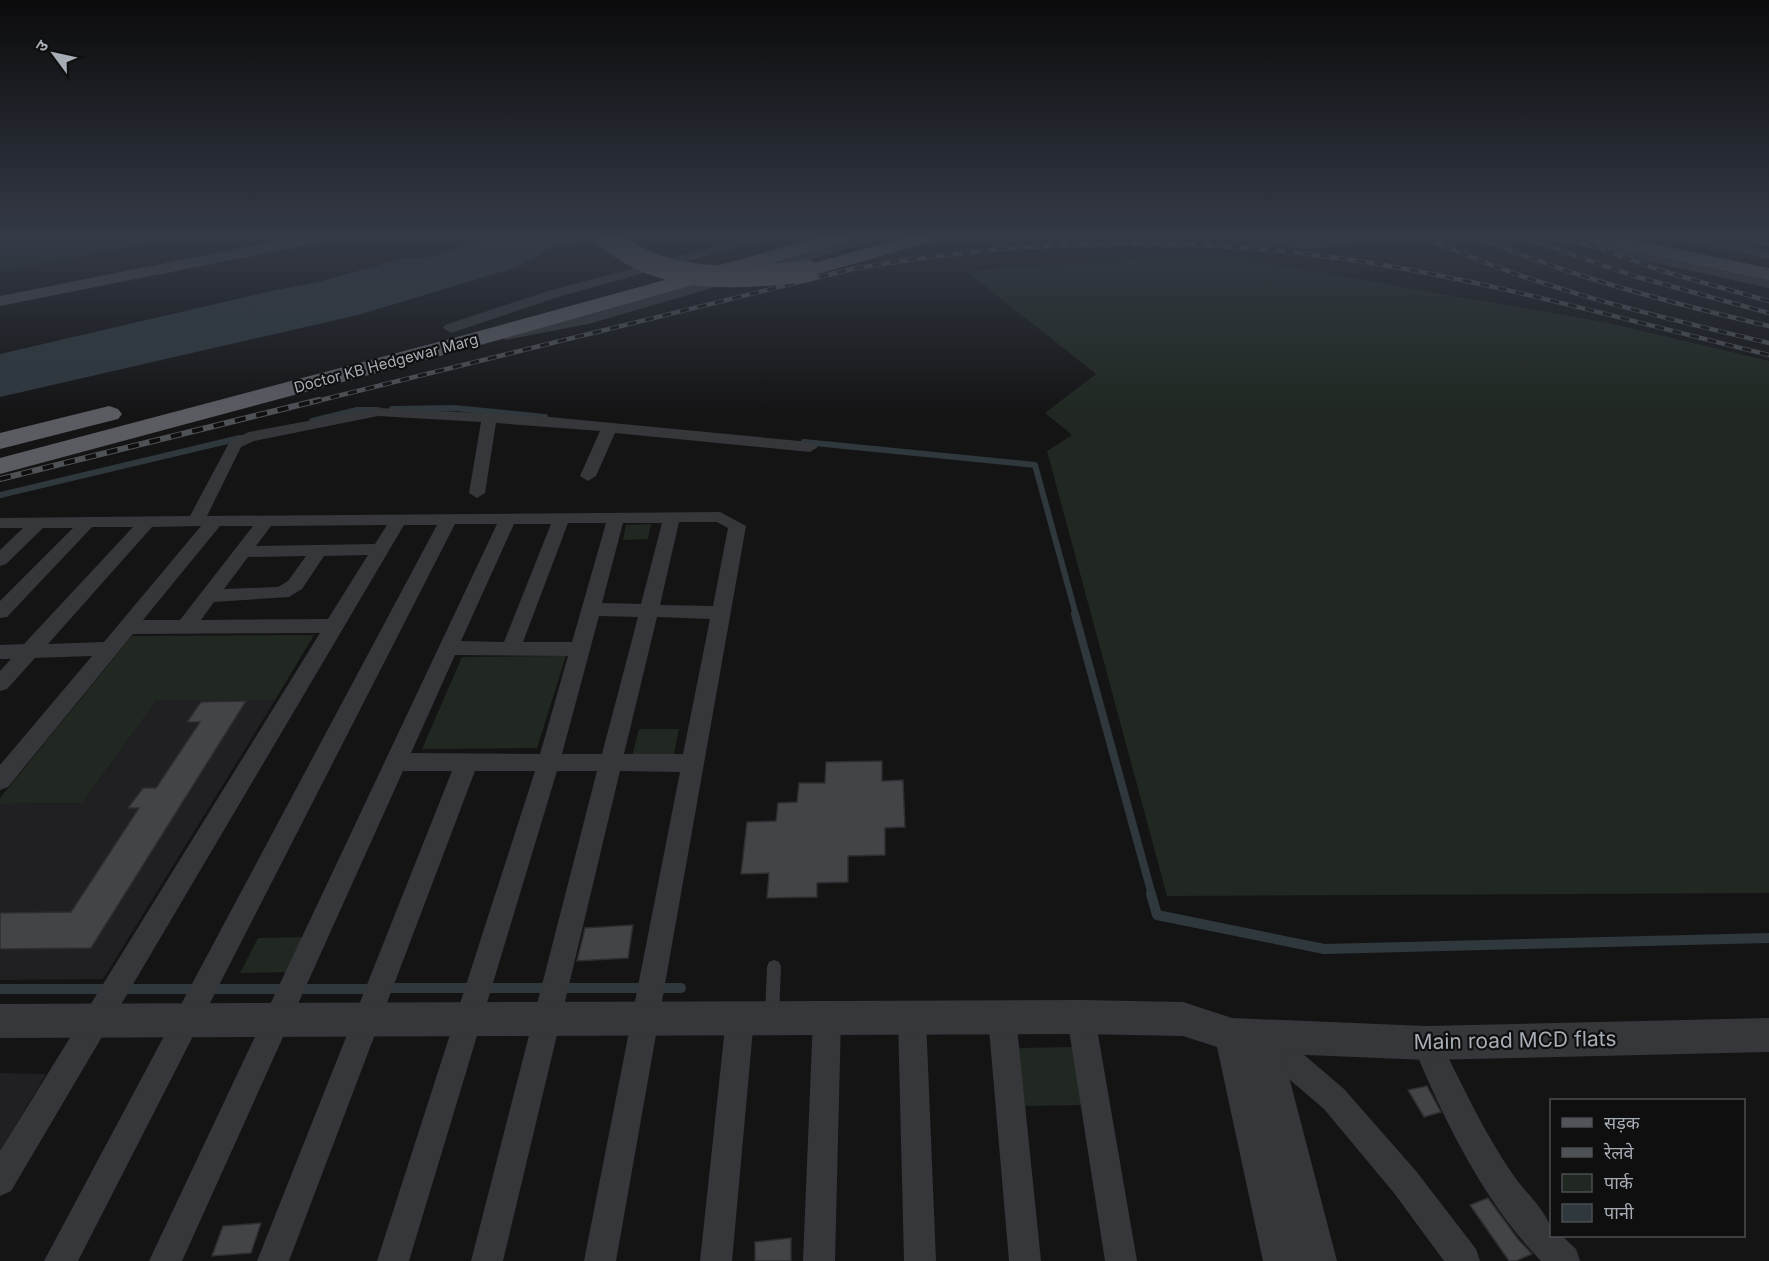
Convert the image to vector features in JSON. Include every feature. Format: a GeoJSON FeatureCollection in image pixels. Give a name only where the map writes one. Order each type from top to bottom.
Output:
{"type":"FeatureCollection","features":[{"type":"Feature","properties":{"kind":"highway","name":"Doctor KB Hedgewar Marg"},"geometry":{"type":"LineString","coordinates":[[0,466],[598,297]]}},
{"type":"Feature","properties":{"kind":"highway","name":"Doctor KB Hedgewar Marg"},"geometry":{"type":"LineString","coordinates":[[567,306],[604,297]]}},
{"type":"Feature","properties":{"kind":"highway","name":"Doctor KB Hedgewar Marg"},"geometry":{"type":"LineString","coordinates":[[0,441],[460,335]]}},
{"type":"Feature","properties":{"kind":"main road"},"geometry":{"type":"LineString","coordinates":[[0,301],[21,297]]}},
{"type":"Feature","properties":{"kind":"street"},"geometry":{"type":"LineString","coordinates":[[460,335],[547,297]]}},
{"type":"Feature","properties":{"kind":"street"},"geometry":{"type":"LineString","coordinates":[[460,335],[582,321],[668,297]]}},
{"type":"Feature","properties":{"kind":"street"},"geometry":{"type":"LineString","coordinates":[[0,781],[109,650],[205,521],[235,444],[249,437],[378,412],[489,418],[810,447]]}},
{"type":"Feature","properties":{"kind":"street"},"geometry":{"type":"LineString","coordinates":[[477,493],[489,418]]}},
{"type":"Feature","properties":{"kind":"street"},"geometry":{"type":"LineString","coordinates":[[588,476],[609,428]]}},
{"type":"Feature","properties":{"kind":"street"},"geometry":{"type":"LineString","coordinates":[[487,1261],[672,517]]}},
{"type":"Feature","properties":{"kind":"street"},"geometry":{"type":"LineString","coordinates":[[0,523],[720,517],[737,526],[600,1261]]}},
{"type":"Feature","properties":{"kind":"street"},"geometry":{"type":"LineString","coordinates":[[511,648],[562,518]]}},
{"type":"Feature","properties":{"kind":"street"},"geometry":{"type":"LineString","coordinates":[[393,1261],[549,762],[616,518]]}},
{"type":"Feature","properties":{"kind":"street"},"geometry":{"type":"LineString","coordinates":[[0,1180],[399,519]]}},
{"type":"Feature","properties":{"kind":"street"},"geometry":{"type":"LineString","coordinates":[[60,1261],[449,519]]}},
{"type":"Feature","properties":{"kind":"street"},"geometry":{"type":"LineString","coordinates":[[165,1261],[508,519]]}},
{"type":"Feature","properties":{"kind":"street"},"geometry":{"type":"LineString","coordinates":[[186,626],[267,520]]}},
{"type":"Feature","properties":{"kind":"street"},"geometry":{"type":"LineString","coordinates":[[209,596],[282,593],[295,585],[322,520]]}},
{"type":"Feature","properties":{"kind":"street"},"geometry":{"type":"LineString","coordinates":[[0,684],[148,521]]}},
{"type":"Feature","properties":{"kind":"street"},"geometry":{"type":"LineString","coordinates":[[0,560],[39,522]]}},
{"type":"Feature","properties":{"kind":"street"},"geometry":{"type":"LineString","coordinates":[[0,612],[88,522]]}},
{"type":"Feature","properties":{"kind":"street"},"geometry":{"type":"LineString","coordinates":[[242,552],[381,549]]}},
{"type":"Feature","properties":{"kind":"street"},"geometry":{"type":"LineString","coordinates":[[591,609],[721,613]]}},
{"type":"Feature","properties":{"kind":"street"},"geometry":{"type":"LineString","coordinates":[[127,627],[334,626]]}},
{"type":"Feature","properties":{"kind":"street"},"geometry":{"type":"LineString","coordinates":[[448,648],[579,649]]}},
{"type":"Feature","properties":{"kind":"street"},"geometry":{"type":"LineString","coordinates":[[0,652],[109,650]]}},
{"type":"Feature","properties":{"kind":"street"},"geometry":{"type":"LineString","coordinates":[[395,762],[693,763]]}},
{"type":"Feature","properties":{"kind":"street"},"geometry":{"type":"LineString","coordinates":[[273,1261],[467,762]]}},
{"type":"Feature","properties":{"kind":"street"},"geometry":{"type":"LineString","coordinates":[[1002,1017],[1026,1261]]}},
{"type":"Feature","properties":{"kind":"street"},"geometry":{"type":"LineString","coordinates":[[1082,1017],[1121,1261]]}},
{"type":"Feature","properties":{"kind":"street","name":"Main road MCD flats"},"geometry":{"type":"LineString","coordinates":[[0,1021],[1082,1017],[1183,1019],[1246,1036],[1426,1043],[1769,1035]]}},
{"type":"Feature","properties":{"kind":"street"},"geometry":{"type":"LineString","coordinates":[[716,1261],[756,1018]]}},
{"type":"Feature","properties":{"kind":"street"},"geometry":{"type":"LineString","coordinates":[[819,1261],[827,1018]]}},
{"type":"Feature","properties":{"kind":"street"},"geometry":{"type":"LineString","coordinates":[[912,1018],[920,1261]]}},
{"type":"Feature","properties":{"kind":"street"},"geometry":{"type":"LineString","coordinates":[[1246,1036],[1283,1261]]}},
{"type":"Feature","properties":{"kind":"street"},"geometry":{"type":"LineString","coordinates":[[1246,1036],[1317,1261]]}},
{"type":"Feature","properties":{"kind":"street"},"geometry":{"type":"LineString","coordinates":[[1246,1036],[1334,1099],[1405,1182],[1464,1261]]}},
{"type":"Feature","properties":{"kind":"street"},"geometry":{"type":"LineString","coordinates":[[1426,1043],[1484,1158],[1524,1217],[1564,1261]]}},
{"type":"Feature","properties":{"kind":"lane"},"geometry":{"type":"LineString","coordinates":[[756,1018],[774,967]]}},
{"type":"Feature","properties":{"kind":"shaded area"},"geometry":{"type":"Polygon","coordinates":[[[157,700],[275,700],[103,979],[0,980],[0,804],[82,803],[157,700]]]}},
{"type":"Feature","properties":{"kind":"shaded area"},"geometry":{"type":"Polygon","coordinates":[[[0,1073],[46,1074],[0,1151],[0,1073]]]}},
{"type":"Feature","properties":{"kind":"green space"},"geometry":{"type":"Polygon","coordinates":[[[999,297],[1460,297],[1609,323],[1769,361],[1769,893],[1167,896],[1047,451],[1072,435],[1045,413],[1096,374],[999,297]]]}},
{"type":"Feature","properties":{"kind":"green space"},"geometry":{"type":"Polygon","coordinates":[[[651,524],[648,539],[623,540],[626,525],[651,524]]]}},
{"type":"Feature","properties":{"kind":"green space"},"geometry":{"type":"Polygon","coordinates":[[[314,635],[275,700],[157,700],[82,803],[0,804],[0,798],[132,636],[314,635]]]}},
{"type":"Feature","properties":{"kind":"green space"},"geometry":{"type":"Polygon","coordinates":[[[566,656],[537,748],[422,749],[462,657],[566,656]]]}},
{"type":"Feature","properties":{"kind":"green space"},"geometry":{"type":"Polygon","coordinates":[[[639,729],[679,729],[673,758],[632,757],[639,729]]]}},
{"type":"Feature","properties":{"kind":"green space"},"geometry":{"type":"Polygon","coordinates":[[[305,937],[289,972],[240,973],[258,938],[305,937]]]}},
{"type":"Feature","properties":{"kind":"green space"},"geometry":{"type":"Polygon","coordinates":[[[1077,1047],[1086,1105],[1025,1106],[1018,1048],[1077,1047]]]}},
{"type":"Feature","properties":{"kind":"water"},"geometry":{"type":"Polygon","coordinates":[[[246,297],[418,297],[358,315],[0,397],[0,354],[246,297]]]}},
{"type":"Feature","properties":{"kind":"building"},"geometry":{"type":"Polygon","coordinates":[[[246,701],[91,948],[0,949],[0,913],[71,912],[139,808],[128,808],[143,788],[156,788],[200,722],[187,722],[201,702],[246,701]]]}},
{"type":"Feature","properties":{"kind":"building"},"geometry":{"type":"Polygon","coordinates":[[[882,761],[882,781],[903,780],[905,827],[885,828],[885,855],[848,856],[848,882],[817,883],[817,897],[767,898],[769,873],[741,874],[747,822],[776,821],[778,803],[797,802],[799,783],[825,783],[826,762],[882,761]]]}},
{"type":"Feature","properties":{"kind":"building"},"geometry":{"type":"Polygon","coordinates":[[[633,925],[628,958],[577,961],[585,928],[633,925]]]}},
{"type":"Feature","properties":{"kind":"building"},"geometry":{"type":"Polygon","coordinates":[[[1427,1086],[1441,1112],[1424,1117],[1408,1090],[1427,1086]]]}},
{"type":"Feature","properties":{"kind":"building"},"geometry":{"type":"Polygon","coordinates":[[[1488,1198],[1532,1254],[1516,1261],[1509,1261],[1470,1205],[1488,1198]]]}},
{"type":"Feature","properties":{"kind":"building"},"geometry":{"type":"Polygon","coordinates":[[[261,1223],[251,1253],[212,1256],[223,1226],[261,1223]]]}},
{"type":"Feature","properties":{"kind":"building"},"geometry":{"type":"Polygon","coordinates":[[[791,1238],[791,1261],[755,1261],[755,1242],[791,1238]]]}},
{"type":"Feature","properties":{"kind":"waterway"},"geometry":{"type":"LineString","coordinates":[[392,409],[455,408],[545,417]]}},
{"type":"Feature","properties":{"kind":"waterway"},"geometry":{"type":"LineString","coordinates":[[312,421],[357,410],[378,410]]}},
{"type":"Feature","properties":{"kind":"waterway"},"geometry":{"type":"LineString","coordinates":[[0,495],[240,438]]}},
{"type":"Feature","properties":{"kind":"waterway"},"geometry":{"type":"LineString","coordinates":[[804,442],[1035,465],[1076,615]]}},
{"type":"Feature","properties":{"kind":"waterway"},"geometry":{"type":"LineString","coordinates":[[1075,614],[1152,895]]}},
{"type":"Feature","properties":{"kind":"waterway"},"geometry":{"type":"LineString","coordinates":[[1151,894],[1157,915],[1324,949],[1769,938]]}},
{"type":"Feature","properties":{"kind":"waterway"},"geometry":{"type":"LineString","coordinates":[[384,988],[471,988]]}},
{"type":"Feature","properties":{"kind":"waterway"},"geometry":{"type":"LineString","coordinates":[[483,988],[549,988]]}},
{"type":"Feature","properties":{"kind":"waterway"},"geometry":{"type":"LineString","coordinates":[[561,988],[645,988]]}},
{"type":"Feature","properties":{"kind":"waterway"},"geometry":{"type":"LineString","coordinates":[[657,988],[681,988]]}},
{"type":"Feature","properties":{"kind":"waterway"},"geometry":{"type":"LineString","coordinates":[[0,989],[108,989]]}},
{"type":"Feature","properties":{"kind":"waterway"},"geometry":{"type":"LineString","coordinates":[[123,989],[198,989]]}},
{"type":"Feature","properties":{"kind":"waterway"},"geometry":{"type":"LineString","coordinates":[[210,989],[285,989]]}},
{"type":"Feature","properties":{"kind":"waterway"},"geometry":{"type":"LineString","coordinates":[[297,989],[372,989]]}},
{"type":"Feature","properties":{"kind":"railway"},"geometry":{"type":"LineString","coordinates":[[313,402],[739,297]]}},
{"type":"Feature","properties":{"kind":"railway"},"geometry":{"type":"LineString","coordinates":[[1535,297],[1769,355]]}},
{"type":"Feature","properties":{"kind":"railway"},"geometry":{"type":"LineString","coordinates":[[1588,297],[1769,343]]}},
{"type":"Feature","properties":{"kind":"railway"},"geometry":{"type":"LineString","coordinates":[[1654,297],[1769,326]]}},
{"type":"Feature","properties":{"kind":"railway"},"geometry":{"type":"LineString","coordinates":[[1710,297],[1769,313]]}},
{"type":"Feature","properties":{"kind":"railway"},"geometry":{"type":"LineString","coordinates":[[1754,297],[1769,301]]}},
{"type":"Feature","properties":{"kind":"railway"},"geometry":{"type":"LineString","coordinates":[[0,479],[319,400]]}}]}
